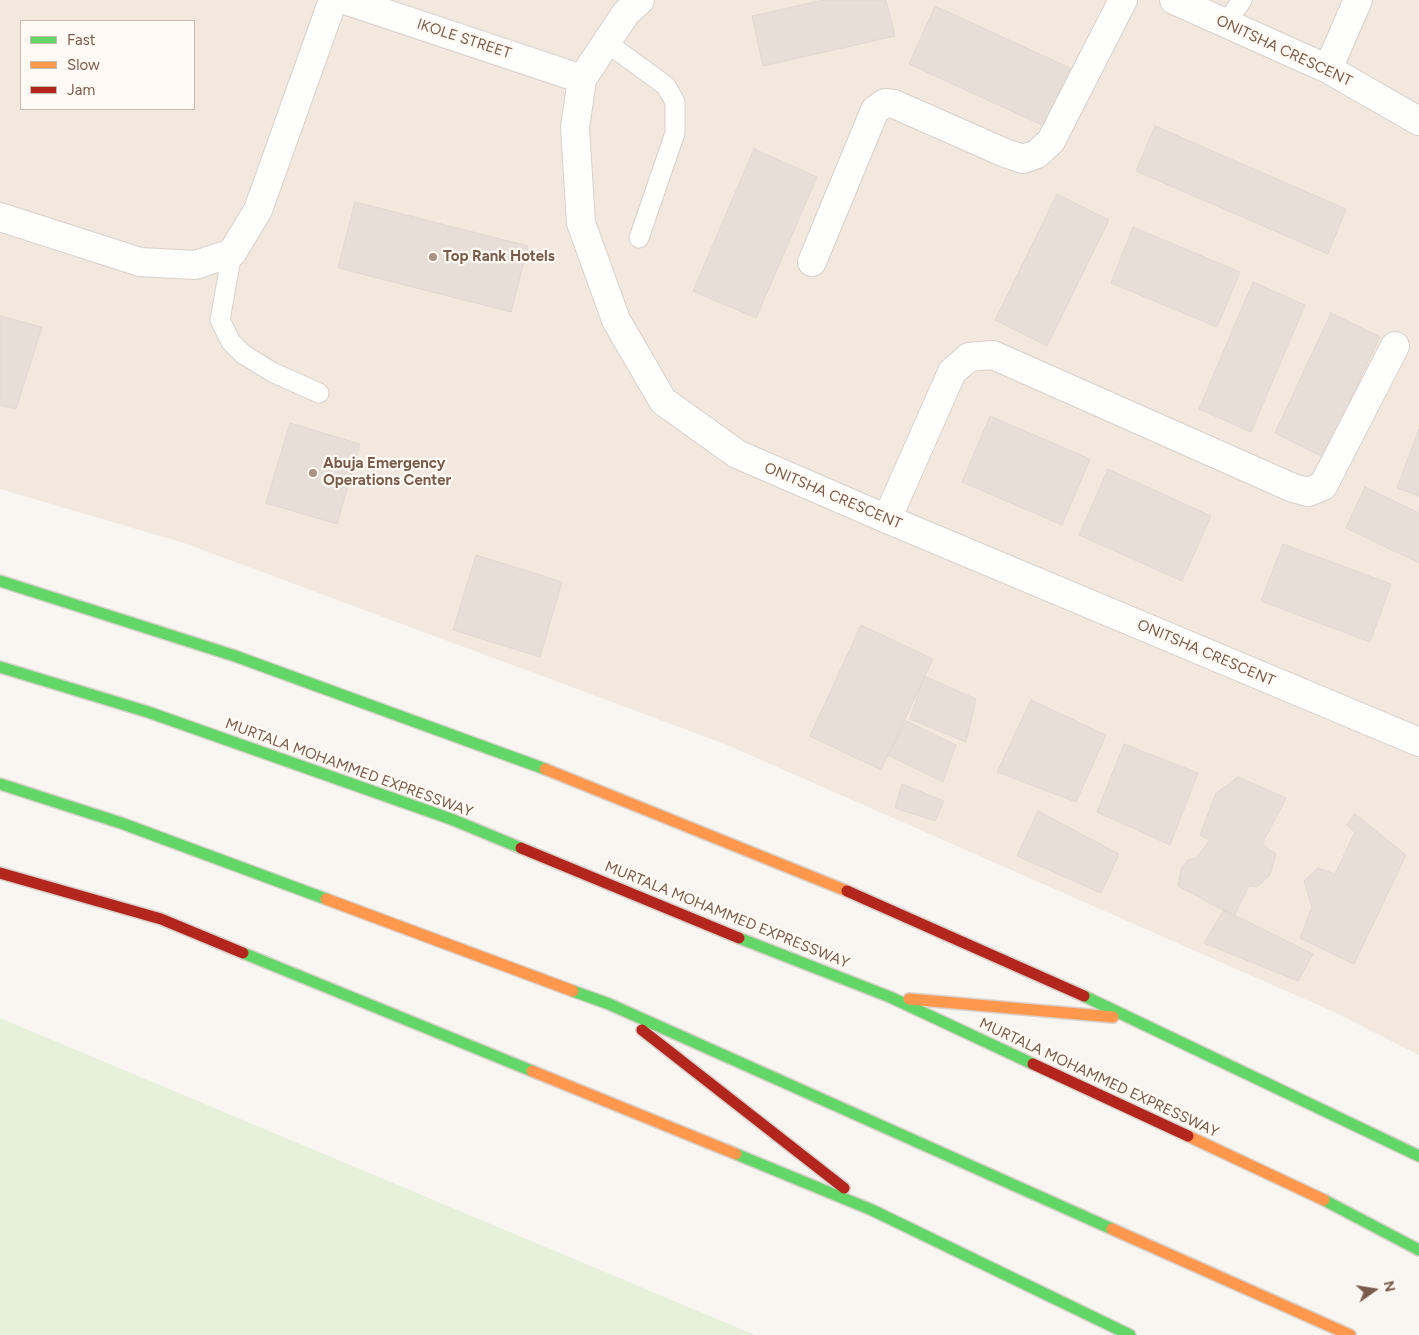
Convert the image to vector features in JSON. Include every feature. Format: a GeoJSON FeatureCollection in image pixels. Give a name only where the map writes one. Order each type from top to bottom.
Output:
{"type":"FeatureCollection","features":[{"type":"Feature","properties":{"kind":"highway"},"geometry":{"type":"LineString","coordinates":[[0,581],[235,656],[530,763],[870,900],[1136,1019],[1419,1156]]}},
{"type":"Feature","properties":{"kind":"highway","name":"MURTALA MOHAMMED EXPRESSWAY"},"geometry":{"type":"LineString","coordinates":[[2,666],[148,712],[451,819],[764,948],[890,997],[1332,1204],[1419,1250]]}},
{"type":"Feature","properties":{"kind":"highway"},"geometry":{"type":"LineString","coordinates":[[0,784],[121,823],[609,1004],[1350,1335]]}},
{"type":"Feature","properties":{"kind":"highway"},"geometry":{"type":"LineString","coordinates":[[0,873],[161,919],[872,1210],[1130,1335]]}},
{"type":"Feature","properties":{"kind":"highway"},"geometry":{"type":"LineString","coordinates":[[890,997],[1136,1019]]}},
{"type":"Feature","properties":{"kind":"highway"},"geometry":{"type":"LineString","coordinates":[[609,1004],[872,1210]]}},
{"type":"Feature","properties":{"kind":"street"},"geometry":{"type":"LineString","coordinates":[[0,217],[140,262],[195,265],[232,253],[258,210],[333,0]]}},
{"type":"Feature","properties":{"kind":"street","name":"IKOLE STREET"},"geometry":{"type":"LineString","coordinates":[[345,0],[582,79]]}},
{"type":"Feature","properties":{"kind":"street","name":"ONITSHA CRESCENT"},"geometry":{"type":"LineString","coordinates":[[640,0],[626,13],[582,79],[575,128],[581,223],[616,320],[662,401],[737,454],[887,520],[1419,742]]}},
{"type":"Feature","properties":{"kind":"street"},"geometry":{"type":"LineString","coordinates":[[812,262],[875,110],[885,103],[894,104],[1022,159],[1037,154],[1051,141],[1123,0]]}},
{"type":"Feature","properties":{"kind":"street","name":"ONITSHA CRESCENT"},"geometry":{"type":"LineString","coordinates":[[1174,0],[1328,69],[1419,121]]}},
{"type":"Feature","properties":{"kind":"street"},"geometry":{"type":"LineString","coordinates":[[1328,69],[1358,0]]}},
{"type":"Feature","properties":{"kind":"street"},"geometry":{"type":"LineString","coordinates":[[887,520],[952,372],[969,356],[993,355],[1293,488],[1308,492],[1323,486],[1395,346]]}},
{"type":"Feature","properties":{"kind":"lane"},"geometry":{"type":"LineString","coordinates":[[1226,24],[1242,0]]}},
{"type":"Feature","properties":{"kind":"lane"},"geometry":{"type":"LineString","coordinates":[[606,42],[666,86],[675,102],[675,133],[640,238]]}},
{"type":"Feature","properties":{"kind":"lane"},"geometry":{"type":"LineString","coordinates":[[232,253],[220,320],[231,342],[243,354],[272,372],[319,393]]}},
{"type":"Feature","properties":{"kind":"shaded area"},"geometry":{"type":"Polygon","coordinates":[[[0,0],[1419,0],[1419,1055],[1334,1012],[725,744],[184,543],[0,489],[0,0]]]}},
{"type":"Feature","properties":{"kind":"green space"},"geometry":{"type":"Polygon","coordinates":[[[0,1018],[755,1335],[0,1335],[0,1018]]]}},
{"type":"Feature","properties":{"kind":"building"},"geometry":{"type":"Polygon","coordinates":[[[823,0],[886,0],[895,36],[763,66],[752,16],[823,0]]]}},
{"type":"Feature","properties":{"kind":"building"},"geometry":{"type":"Polygon","coordinates":[[[935,6],[1070,68],[1044,126],[909,64],[935,6]]]}},
{"type":"Feature","properties":{"kind":"building"},"geometry":{"type":"Polygon","coordinates":[[[1155,126],[1346,209],[1328,254],[1136,171],[1155,126]]]}},
{"type":"Feature","properties":{"kind":"building"},"geometry":{"type":"Polygon","coordinates":[[[754,149],[817,177],[756,318],[693,291],[754,149]]]}},
{"type":"Feature","properties":{"kind":"building"},"geometry":{"type":"Polygon","coordinates":[[[1057,194],[1109,220],[1047,346],[995,320],[1057,194]]]}},
{"type":"Feature","properties":{"kind":"building","name":"Top Rank Hotels"},"geometry":{"type":"Polygon","coordinates":[[[355,202],[528,246],[511,312],[338,268],[355,202]]]}},
{"type":"Feature","properties":{"kind":"building"},"geometry":{"type":"Polygon","coordinates":[[[1133,227],[1240,272],[1217,327],[1111,283],[1133,227]]]}},
{"type":"Feature","properties":{"kind":"building"},"geometry":{"type":"Polygon","coordinates":[[[1253,282],[1305,305],[1251,432],[1199,409],[1253,282]]]}},
{"type":"Feature","properties":{"kind":"building"},"geometry":{"type":"Polygon","coordinates":[[[1331,313],[1380,337],[1323,457],[1275,433],[1331,313]]]}},
{"type":"Feature","properties":{"kind":"building"},"geometry":{"type":"Polygon","coordinates":[[[0,316],[42,327],[16,409],[0,405],[0,316]]]}},
{"type":"Feature","properties":{"kind":"building"},"geometry":{"type":"Polygon","coordinates":[[[990,416],[1090,459],[1062,525],[962,482],[990,416]]]}},
{"type":"Feature","properties":{"kind":"building","name":"Abuja Emergency Operations Center"},"geometry":{"type":"Polygon","coordinates":[[[290,423],[360,444],[337,524],[266,503],[290,423]]]}},
{"type":"Feature","properties":{"kind":"building"},"geometry":{"type":"Polygon","coordinates":[[[1419,429],[1419,496],[1397,488],[1419,429]]]}},
{"type":"Feature","properties":{"kind":"building"},"geometry":{"type":"Polygon","coordinates":[[[1108,469],[1211,516],[1182,581],[1079,535],[1108,469]]]}},
{"type":"Feature","properties":{"kind":"building"},"geometry":{"type":"Polygon","coordinates":[[[1365,487],[1419,513],[1419,563],[1346,528],[1365,487]]]}},
{"type":"Feature","properties":{"kind":"building"},"geometry":{"type":"Polygon","coordinates":[[[1283,544],[1391,584],[1370,642],[1261,601],[1283,544]]]}},
{"type":"Feature","properties":{"kind":"building"},"geometry":{"type":"Polygon","coordinates":[[[476,555],[562,582],[540,657],[453,630],[476,555]]]}},
{"type":"Feature","properties":{"kind":"building"},"geometry":{"type":"Polygon","coordinates":[[[861,625],[933,659],[881,770],[810,736],[861,625]]]}},
{"type":"Feature","properties":{"kind":"building"},"geometry":{"type":"Polygon","coordinates":[[[924,676],[976,699],[966,742],[910,719],[924,676]]]}},
{"type":"Feature","properties":{"kind":"building"},"geometry":{"type":"Polygon","coordinates":[[[1031,700],[1106,735],[1076,802],[997,772],[1031,700]]]}},
{"type":"Feature","properties":{"kind":"building"},"geometry":{"type":"Polygon","coordinates":[[[906,721],[956,745],[943,782],[888,755],[906,721]]]}},
{"type":"Feature","properties":{"kind":"building"},"geometry":{"type":"Polygon","coordinates":[[[1124,744],[1198,773],[1170,845],[1097,812],[1124,744]]]}},
{"type":"Feature","properties":{"kind":"building"},"geometry":{"type":"Polygon","coordinates":[[[1238,777],[1286,798],[1262,844],[1276,854],[1270,875],[1257,887],[1249,886],[1234,916],[1178,886],[1181,869],[1188,860],[1196,858],[1210,840],[1200,835],[1216,793],[1238,777]]]}},
{"type":"Feature","properties":{"kind":"building"},"geometry":{"type":"Polygon","coordinates":[[[902,784],[944,801],[935,821],[895,808],[902,784]]]}},
{"type":"Feature","properties":{"kind":"building"},"geometry":{"type":"Polygon","coordinates":[[[1038,811],[1119,854],[1101,893],[1017,856],[1038,811]]]}},
{"type":"Feature","properties":{"kind":"building"},"geometry":{"type":"Polygon","coordinates":[[[1355,814],[1406,855],[1354,964],[1300,938],[1312,907],[1304,881],[1318,868],[1335,874],[1355,832],[1347,825],[1355,814]]]}},
{"type":"Feature","properties":{"kind":"building"},"geometry":{"type":"Polygon","coordinates":[[[1224,910],[1313,954],[1298,981],[1204,943],[1224,910]]]}},
{"type":"Feature","properties":{"kind":"traffic: fast"},"geometry":{"type":"LineString","coordinates":[[0,581],[235,656],[545,769]]}},
{"type":"Feature","properties":{"kind":"traffic: fast"},"geometry":{"type":"LineString","coordinates":[[0,667],[148,712],[451,819],[521,848]]}},
{"type":"Feature","properties":{"kind":"traffic: fast"},"geometry":{"type":"LineString","coordinates":[[0,784],[121,823],[326,899]]}},
{"type":"Feature","properties":{"kind":"traffic: fast"},"geometry":{"type":"LineString","coordinates":[[739,938],[890,997],[1033,1064]]}},
{"type":"Feature","properties":{"kind":"traffic: fast"},"geometry":{"type":"LineString","coordinates":[[243,953],[532,1071]]}},
{"type":"Feature","properties":{"kind":"traffic: fast"},"geometry":{"type":"LineString","coordinates":[[573,991],[609,1004],[1112,1229]]}},
{"type":"Feature","properties":{"kind":"traffic: fast"},"geometry":{"type":"LineString","coordinates":[[1084,996],[1419,1156]]}},
{"type":"Feature","properties":{"kind":"traffic: fast"},"geometry":{"type":"LineString","coordinates":[[736,1154],[872,1210],[1130,1335]]}},
{"type":"Feature","properties":{"kind":"traffic: fast"},"geometry":{"type":"LineString","coordinates":[[1324,1200],[1419,1250]]}},
{"type":"Feature","properties":{"kind":"traffic: slow"},"geometry":{"type":"LineString","coordinates":[[545,769],[847,891]]}},
{"type":"Feature","properties":{"kind":"traffic: slow"},"geometry":{"type":"LineString","coordinates":[[326,899],[573,991]]}},
{"type":"Feature","properties":{"kind":"traffic: slow"},"geometry":{"type":"LineString","coordinates":[[909,999],[1113,1017]]}},
{"type":"Feature","properties":{"kind":"traffic: slow"},"geometry":{"type":"LineString","coordinates":[[532,1071],[736,1154]]}},
{"type":"Feature","properties":{"kind":"traffic: slow"},"geometry":{"type":"LineString","coordinates":[[1188,1136],[1324,1200]]}},
{"type":"Feature","properties":{"kind":"traffic: slow"},"geometry":{"type":"LineString","coordinates":[[1112,1229],[1350,1335]]}},
{"type":"Feature","properties":{"kind":"traffic: jam"},"geometry":{"type":"LineString","coordinates":[[521,848],[739,938]]}},
{"type":"Feature","properties":{"kind":"traffic: jam"},"geometry":{"type":"LineString","coordinates":[[0,873],[161,919],[243,953]]}},
{"type":"Feature","properties":{"kind":"traffic: jam"},"geometry":{"type":"LineString","coordinates":[[847,891],[1084,996]]}},
{"type":"Feature","properties":{"kind":"traffic: jam"},"geometry":{"type":"LineString","coordinates":[[642,1030],[844,1188]]}},
{"type":"Feature","properties":{"kind":"traffic: jam"},"geometry":{"type":"LineString","coordinates":[[1033,1064],[1188,1136]]}},
{"type":"Feature","properties":{"kind":"place","name":"Top Rank Hotels"},"geometry":{"type":"Point","coordinates":[433,257]}},
{"type":"Feature","properties":{"kind":"place","name":"Abuja Emergency Operations Center"},"geometry":{"type":"Point","coordinates":[313,473]}}]}
